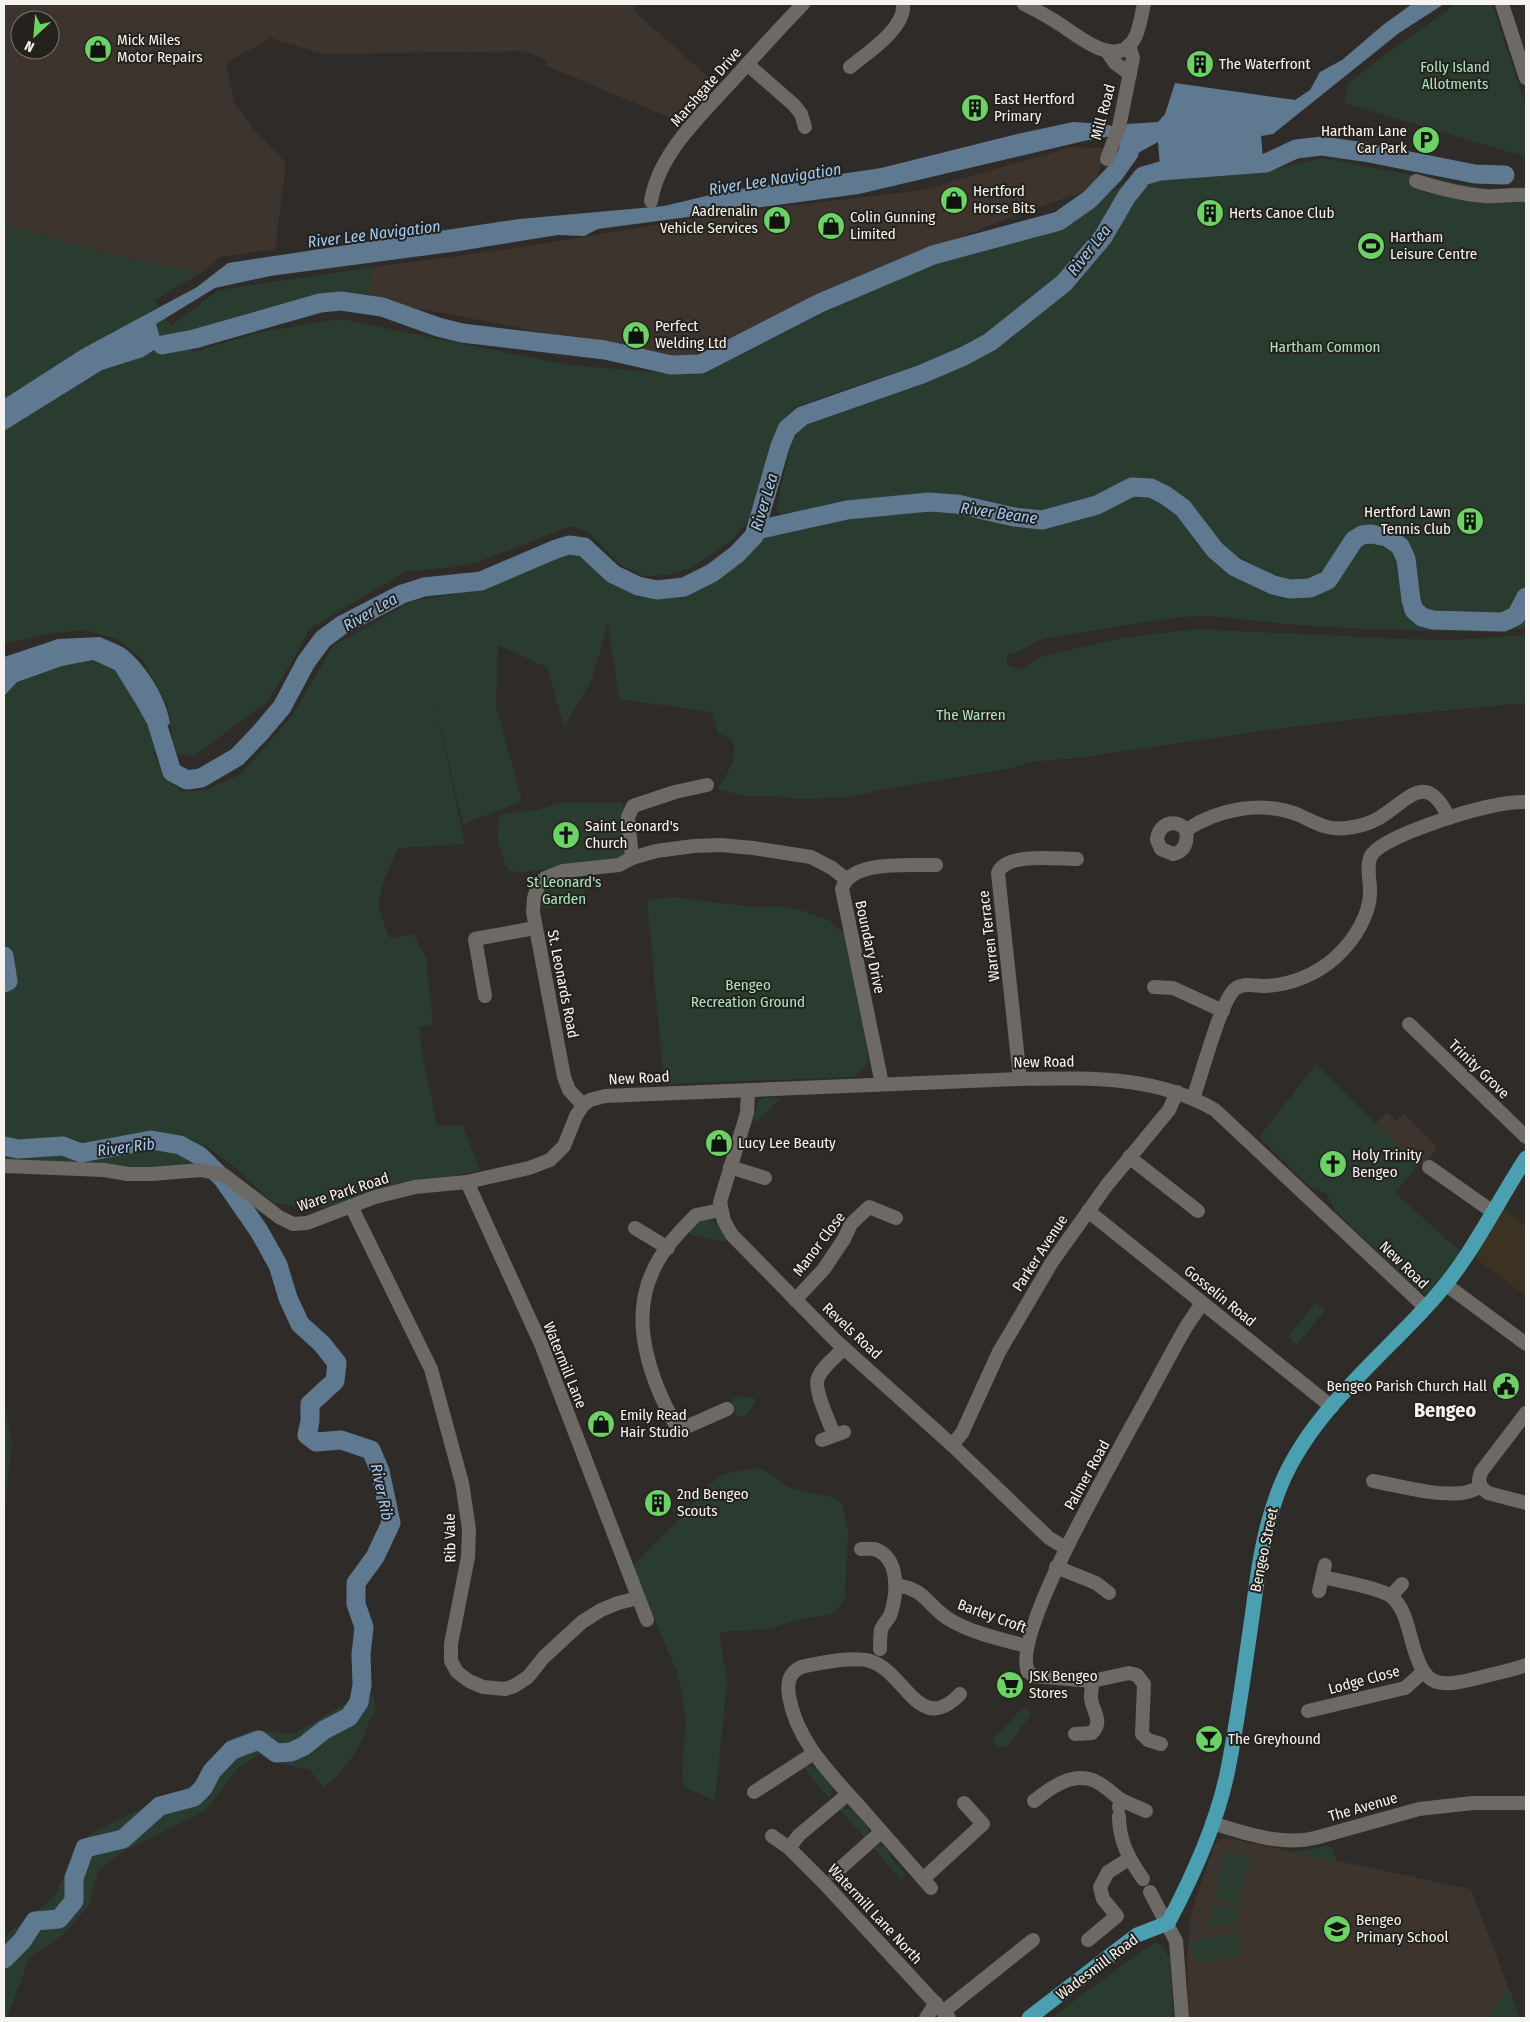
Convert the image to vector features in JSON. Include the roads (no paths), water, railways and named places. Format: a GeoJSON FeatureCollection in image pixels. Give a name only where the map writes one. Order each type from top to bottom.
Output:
{"type":"FeatureCollection","features":[{"type":"Feature","properties":{"kind":"main road","name":"Bengeo Street"},"geometry":{"type":"LineString","coordinates":[[1168,1923],[1200,1857],[1223,1791],[1260,1559],[1269,1519],[1290,1466],[1314,1429],[1332,1407],[1445,1284],[1526,1158]]}},
{"type":"Feature","properties":{"kind":"main road","name":"Wadesmill Road"},"geometry":{"type":"LineString","coordinates":[[1029,2018],[1138,1935],[1168,1923]]}},
{"type":"Feature","properties":{"kind":"street","name":"Marshgate Drive"},"geometry":{"type":"LineString","coordinates":[[651,201],[659,175],[669,154],[701,115],[803,4]]}},
{"type":"Feature","properties":{"kind":"street"},"geometry":{"type":"LineString","coordinates":[[850,66],[888,35],[903,12],[903,4]]}},
{"type":"Feature","properties":{"kind":"street"},"geometry":{"type":"LineString","coordinates":[[1024,4],[1055,21],[1095,48],[1107,51],[1120,51],[1130,46]]}},
{"type":"Feature","properties":{"kind":"street","name":"Mill Road"},"geometry":{"type":"LineString","coordinates":[[1107,159],[1117,132],[1130,74],[1133,58],[1130,46],[1137,32],[1144,4]]}},
{"type":"Feature","properties":{"kind":"street"},"geometry":{"type":"LineString","coordinates":[[1502,4],[1521,47],[1526,78]]}},
{"type":"Feature","properties":{"kind":"street","name":"Mill Road"},"geometry":{"type":"LineString","coordinates":[[1107,51],[1116,64],[1130,74]]}},
{"type":"Feature","properties":{"kind":"street"},"geometry":{"type":"LineString","coordinates":[[747,64],[794,106],[801,114],[805,127]]}},
{"type":"Feature","properties":{"kind":"street"},"geometry":{"type":"LineString","coordinates":[[1416,181],[1465,194],[1484,196],[1526,195]]}},
{"type":"Feature","properties":{"kind":"street"},"geometry":{"type":"LineString","coordinates":[[632,858],[628,817],[633,806],[707,784]]}},
{"type":"Feature","properties":{"kind":"street"},"geometry":{"type":"LineString","coordinates":[[1186,830],[1208,816],[1223,812],[1261,808],[1288,811],[1330,828],[1353,827],[1376,820],[1402,800],[1421,791],[1432,793],[1449,818]]}},
{"type":"Feature","properties":{"kind":"street"},"geometry":{"type":"LineString","coordinates":[[1193,1098],[1222,1011],[1231,993],[1240,986],[1265,986],[1291,981],[1316,972],[1337,956],[1353,938],[1365,916],[1369,901],[1369,866],[1370,858],[1375,850],[1391,841],[1449,818],[1493,806],[1526,802]]}},
{"type":"Feature","properties":{"kind":"street","name":"St. Leonards Road"},"geometry":{"type":"LineString","coordinates":[[584,1105],[570,1090],[564,1077],[535,928],[534,898],[538,886],[545,878],[563,871],[619,865],[632,858],[656,851],[720,845],[811,857],[832,868],[846,879]]}},
{"type":"Feature","properties":{"kind":"street","name":"Warren Terrace"},"geometry":{"type":"LineString","coordinates":[[1020,1079],[998,873],[1003,866],[1017,859],[1077,859]]}},
{"type":"Feature","properties":{"kind":"street"},"geometry":{"type":"LineString","coordinates":[[846,879],[854,873],[876,868],[936,865]]}},
{"type":"Feature","properties":{"kind":"street","name":"Boundary Drive"},"geometry":{"type":"LineString","coordinates":[[846,879],[842,889],[842,896],[877,1053],[882,1084]]}},
{"type":"Feature","properties":{"kind":"street"},"geometry":{"type":"LineString","coordinates":[[485,996],[475,939],[535,928]]}},
{"type":"Feature","properties":{"kind":"street"},"geometry":{"type":"LineString","coordinates":[[1154,987],[1173,988],[1222,1011]]}},
{"type":"Feature","properties":{"kind":"street","name":"Trinity Grove"},"geometry":{"type":"LineString","coordinates":[[1409,1024],[1526,1136]]}},
{"type":"Feature","properties":{"kind":"street","name":"New Road"},"geometry":{"type":"LineString","coordinates":[[584,1105],[590,1100],[605,1096],[1020,1079],[1074,1078],[1123,1080],[1177,1092],[1193,1098],[1226,1118],[1425,1307]]}},
{"type":"Feature","properties":{"kind":"street"},"geometry":{"type":"LineString","coordinates":[[727,1409],[686,1427],[681,1427],[672,1418],[654,1376],[646,1346],[643,1312],[648,1283],[658,1262],[668,1248],[696,1215],[721,1210],[721,1194],[747,1113],[748,1090]]}},
{"type":"Feature","properties":{"kind":"street","name":"Parker Avenue"},"geometry":{"type":"LineString","coordinates":[[952,1445],[962,1433],[999,1352],[1052,1262],[1129,1157],[1169,1110],[1177,1092]]}},
{"type":"Feature","properties":{"kind":"street","name":"Ware Park Road"},"geometry":{"type":"LineString","coordinates":[[4,1166],[104,1170],[128,1174],[202,1170],[224,1175],[279,1218],[293,1224],[307,1223],[376,1197],[415,1187],[467,1182],[529,1168],[556,1156],[564,1146],[576,1116],[584,1105]]}},
{"type":"Feature","properties":{"kind":"street"},"geometry":{"type":"LineString","coordinates":[[1129,1157],[1198,1211]]}},
{"type":"Feature","properties":{"kind":"street"},"geometry":{"type":"LineString","coordinates":[[730,1167],[764,1178]]}},
{"type":"Feature","properties":{"kind":"street"},"geometry":{"type":"LineString","coordinates":[[1429,1167],[1493,1212]]}},
{"type":"Feature","properties":{"kind":"street","name":"Watermill Lane"},"geometry":{"type":"LineString","coordinates":[[467,1182],[541,1344],[646,1620]]}},
{"type":"Feature","properties":{"kind":"street","name":"Rib Vale"},"geometry":{"type":"LineString","coordinates":[[351,1206],[431,1369],[462,1483],[469,1529],[466,1572],[451,1644],[451,1661],[457,1672],[469,1681],[483,1687],[505,1690],[528,1677],[544,1657],[582,1622],[601,1610],[638,1598]]}},
{"type":"Feature","properties":{"kind":"street","name":"Manor Close"},"geometry":{"type":"LineString","coordinates":[[795,1300],[824,1269],[844,1239],[851,1224],[869,1207],[896,1218]]}},
{"type":"Feature","properties":{"kind":"street","name":"Revels Road"},"geometry":{"type":"LineString","coordinates":[[721,1210],[732,1235],[795,1300],[844,1348],[952,1445],[1050,1538],[1066,1548]]}},
{"type":"Feature","properties":{"kind":"street","name":"Gosselin Road"},"geometry":{"type":"LineString","coordinates":[[1088,1211],[1332,1407]]}},
{"type":"Feature","properties":{"kind":"street"},"geometry":{"type":"LineString","coordinates":[[635,1228],[668,1248]]}},
{"type":"Feature","properties":{"kind":"street"},"geometry":{"type":"LineString","coordinates":[[1445,1284],[1526,1344]]}},
{"type":"Feature","properties":{"kind":"street","name":"Palmer Road"},"geometry":{"type":"LineString","coordinates":[[1092,1681],[1034,1676],[1028,1672],[1025,1660],[1027,1646],[1056,1568],[1066,1548],[1192,1315],[1202,1302]]}},
{"type":"Feature","properties":{"kind":"street"},"geometry":{"type":"LineString","coordinates":[[834,1435],[818,1390],[817,1381],[821,1372],[844,1348]]}},
{"type":"Feature","properties":{"kind":"street"},"geometry":{"type":"LineString","coordinates":[[1526,1413],[1481,1472],[1479,1480],[1481,1488],[1492,1495],[1526,1503]]}},
{"type":"Feature","properties":{"kind":"street"},"geometry":{"type":"LineString","coordinates":[[1372,1481],[1426,1491],[1450,1493],[1466,1492],[1481,1488]]}},
{"type":"Feature","properties":{"kind":"street"},"geometry":{"type":"LineString","coordinates":[[861,1550],[876,1550],[885,1557],[891,1566],[896,1585],[891,1613],[880,1632],[880,1649]]}},
{"type":"Feature","properties":{"kind":"street"},"geometry":{"type":"LineString","coordinates":[[1056,1568],[1096,1583],[1109,1593]]}},
{"type":"Feature","properties":{"kind":"street"},"geometry":{"type":"LineString","coordinates":[[1320,1591],[1324,1571],[1391,1596],[1402,1584]]}},
{"type":"Feature","properties":{"kind":"street","name":"Barley Croft"},"geometry":{"type":"LineString","coordinates":[[896,1585],[919,1592],[941,1613],[954,1622],[1006,1641],[1027,1646]]}},
{"type":"Feature","properties":{"kind":"street","name":"Lodge Close"},"geometry":{"type":"LineString","coordinates":[[1308,1711],[1405,1688],[1423,1672],[1416,1658],[1404,1615],[1391,1596]]}},
{"type":"Feature","properties":{"kind":"street"},"geometry":{"type":"LineString","coordinates":[[960,1694],[951,1704],[944,1708],[928,1709],[918,1702],[881,1666],[865,1660],[801,1666],[793,1673],[788,1682],[793,1711],[806,1741],[814,1753],[927,1883],[983,1824],[964,1803]]}},
{"type":"Feature","properties":{"kind":"street"},"geometry":{"type":"LineString","coordinates":[[1423,1672],[1436,1682],[1452,1684],[1526,1665]]}},
{"type":"Feature","properties":{"kind":"street"},"geometry":{"type":"LineString","coordinates":[[1075,1734],[1092,1733],[1097,1726],[1097,1716],[1091,1699],[1092,1681],[1129,1673],[1137,1676],[1144,1684],[1142,1734],[1151,1742],[1162,1744]]}},
{"type":"Feature","properties":{"kind":"street"},"geometry":{"type":"LineString","coordinates":[[754,1792],[814,1753]]}},
{"type":"Feature","properties":{"kind":"street"},"geometry":{"type":"LineString","coordinates":[[1034,1801],[1060,1783],[1084,1778],[1096,1781],[1120,1807],[1146,1811]]}},
{"type":"Feature","properties":{"kind":"street"},"geometry":{"type":"LineString","coordinates":[[789,1848],[799,1836],[848,1794]]}},
{"type":"Feature","properties":{"kind":"street","name":"The Avenue"},"geometry":{"type":"LineString","coordinates":[[1212,1823],[1257,1836],[1298,1841],[1316,1838],[1420,1808],[1473,1803],[1526,1802]]}},
{"type":"Feature","properties":{"kind":"street"},"geometry":{"type":"LineString","coordinates":[[1120,1807],[1120,1833],[1129,1859],[1143,1880]]}},
{"type":"Feature","properties":{"kind":"street"},"geometry":{"type":"LineString","coordinates":[[835,1873],[881,1832]]}},
{"type":"Feature","properties":{"kind":"street","name":"Watermill Lane North"},"geometry":{"type":"LineString","coordinates":[[772,1836],[789,1848],[824,1883],[943,2011]]}},
{"type":"Feature","properties":{"kind":"street"},"geometry":{"type":"LineString","coordinates":[[1088,1940],[1117,1916],[1103,1899],[1100,1887],[1108,1872],[1129,1859]]}},
{"type":"Feature","properties":{"kind":"street"},"geometry":{"type":"LineString","coordinates":[[1150,1892],[1168,1923],[1177,1946],[1182,2018]]}},
{"type":"Feature","properties":{"kind":"street"},"geometry":{"type":"LineString","coordinates":[[926,2018],[943,2011],[1033,1940]]}},
{"type":"Feature","properties":{"kind":"water"},"geometry":{"type":"Polygon","coordinates":[[[1412,4],[1444,4],[1399,33],[1273,134],[1261,136],[1263,159],[1160,166],[1158,142],[1138,153],[1121,177],[1109,171],[1119,149],[1121,138],[1111,136],[859,194],[598,229],[584,236],[558,235],[459,251],[270,276],[215,288],[156,324],[162,345],[143,357],[102,370],[4,431],[4,399],[82,349],[197,287],[228,263],[519,219],[664,206],[727,191],[881,168],[1073,122],[1104,124],[1124,129],[1127,124],[1158,122],[1165,114],[1175,83],[1295,100],[1310,90],[1320,72],[1342,60],[1383,25],[1412,4]]]}},
{"type":"Feature","properties":{"kind":"water"},"geometry":{"type":"Polygon","coordinates":[[[100,637],[125,649],[142,666],[155,684],[165,704],[170,724],[152,730],[115,670],[93,660],[62,666],[17,682],[4,696],[4,657],[58,639],[100,637]]]}},
{"type":"Feature","properties":{"kind":"waterway","name":"River Lea"},"geometry":{"type":"LineString","coordinates":[[148,706],[156,720],[172,772],[187,780],[201,778],[237,757],[260,733],[282,707],[306,662],[323,639],[342,625],[402,594],[424,587],[481,581],[569,545],[584,547],[613,574],[638,586],[657,590],[684,587],[712,573],[737,554],[754,536],[780,446],[787,429],[802,416],[922,374],[964,356],[990,342],[1064,283],[1103,237],[1127,196],[1143,176],[1160,171],[1266,163],[1296,149],[1322,146],[1364,152],[1475,174],[1505,175]]}},
{"type":"Feature","properties":{"kind":"waterway"},"geometry":{"type":"LineString","coordinates":[[162,345],[194,339],[320,303],[341,301],[382,307],[438,327],[462,333],[605,350],[671,365],[701,364],[820,303],[933,255],[1059,221],[1090,199],[1114,174],[1129,153]]}},
{"type":"Feature","properties":{"kind":"waterway","name":"River Beane"},"geometry":{"type":"LineString","coordinates":[[757,530],[847,510],[929,502],[957,504],[1014,517],[1042,520],[1097,505],[1132,487],[1151,488],[1183,508],[1215,550],[1235,567],[1273,585],[1290,589],[1310,588],[1328,580],[1354,540],[1362,535],[1371,534],[1387,537],[1400,546],[1406,559],[1414,610],[1422,617],[1433,620],[1503,622],[1516,616],[1526,597]]}},
{"type":"Feature","properties":{"kind":"waterway","name":"River Rib"},"geometry":{"type":"LineString","coordinates":[[4,956],[8,981],[4,983]]}},
{"type":"Feature","properties":{"kind":"waterway","name":"River Rib"},"geometry":{"type":"LineString","coordinates":[[4,1146],[18,1149],[63,1146],[81,1153],[151,1140],[180,1145],[200,1156],[223,1179],[259,1231],[278,1265],[288,1298],[300,1324],[322,1344],[337,1363],[335,1381],[310,1404],[310,1421],[307,1435],[316,1442],[341,1440],[371,1450],[380,1471],[391,1523],[375,1557],[356,1583],[356,1604],[364,1627],[361,1654],[362,1685],[359,1702],[349,1717],[324,1730],[304,1746],[291,1752],[276,1753],[259,1740],[232,1750],[212,1771],[203,1788],[194,1797],[160,1806],[123,1839],[85,1848],[74,1878],[74,1901],[59,1919],[35,1921],[22,1941],[4,1959]]}},
{"type":"Feature","properties":{"kind":"place","name":"Mick Miles Motor Repairs"},"geometry":{"type":"Point","coordinates":[98,49]}},
{"type":"Feature","properties":{"kind":"place","name":"The Waterfront"},"geometry":{"type":"Point","coordinates":[1200,64]}},
{"type":"Feature","properties":{"kind":"place","name":"East Hertford Primary"},"geometry":{"type":"Point","coordinates":[975,108]}},
{"type":"Feature","properties":{"kind":"place","name":"Hartham Lane Car Park"},"geometry":{"type":"Point","coordinates":[1426,140]}},
{"type":"Feature","properties":{"kind":"place","name":"Hertford Horse Bits"},"geometry":{"type":"Point","coordinates":[954,200]}},
{"type":"Feature","properties":{"kind":"place","name":"Herts Canoe Club"},"geometry":{"type":"Point","coordinates":[1210,213]}},
{"type":"Feature","properties":{"kind":"place","name":"Aadrenalin Vehicle Services"},"geometry":{"type":"Point","coordinates":[777,220]}},
{"type":"Feature","properties":{"kind":"place","name":"Colin Gunning Limited"},"geometry":{"type":"Point","coordinates":[831,226]}},
{"type":"Feature","properties":{"kind":"place","name":"Hartham Leisure Centre"},"geometry":{"type":"Point","coordinates":[1371,246]}},
{"type":"Feature","properties":{"kind":"place","name":"Perfect Welding Ltd"},"geometry":{"type":"Point","coordinates":[636,335]}},
{"type":"Feature","properties":{"kind":"place","name":"Hertford Lawn Tennis Club"},"geometry":{"type":"Point","coordinates":[1470,521]}},
{"type":"Feature","properties":{"kind":"place","name":"Saint Leonard's Church"},"geometry":{"type":"Point","coordinates":[566,835]}},
{"type":"Feature","properties":{"kind":"place","name":"Lucy Lee Beauty"},"geometry":{"type":"Point","coordinates":[719,1143]}},
{"type":"Feature","properties":{"kind":"place","name":"Holy Trinity Bengeo"},"geometry":{"type":"Point","coordinates":[1333,1164]}},
{"type":"Feature","properties":{"kind":"place","name":"Bengeo Parish Church Hall"},"geometry":{"type":"Point","coordinates":[1506,1386]}},
{"type":"Feature","properties":{"kind":"place","name":"Emily Read Hair Studio"},"geometry":{"type":"Point","coordinates":[601,1424]}},
{"type":"Feature","properties":{"kind":"place","name":"2nd Bengeo Scouts"},"geometry":{"type":"Point","coordinates":[658,1503]}},
{"type":"Feature","properties":{"kind":"place","name":"JSK Bengeo Stores"},"geometry":{"type":"Point","coordinates":[1010,1685]}},
{"type":"Feature","properties":{"kind":"place","name":"The Greyhound"},"geometry":{"type":"Point","coordinates":[1209,1739]}},
{"type":"Feature","properties":{"kind":"place","name":"Bengeo Primary School"},"geometry":{"type":"Point","coordinates":[1337,1929]}},
{"type":"Feature","properties":{"kind":"district","name":"Bengeo"},"geometry":{"type":"Point","coordinates":[1445,1410]}},
{"type":"Feature","properties":{"kind":"park label","name":"Folly Island Allotments"},"geometry":{"type":"Point","coordinates":[1455,76]}},
{"type":"Feature","properties":{"kind":"park label","name":"Hartham Common"},"geometry":{"type":"Point","coordinates":[1325,347]}},
{"type":"Feature","properties":{"kind":"park label","name":"The Warren"},"geometry":{"type":"Point","coordinates":[971,715]}},
{"type":"Feature","properties":{"kind":"park label","name":"St Leonard's Garden"},"geometry":{"type":"Point","coordinates":[564,890]}},
{"type":"Feature","properties":{"kind":"park label","name":"Bengeo Recreation Ground"},"geometry":{"type":"Point","coordinates":[748,994]}},
{"type":"Feature","properties":{"kind":"water label","name":"River Lee Navigation"},"geometry":{"type":"Point","coordinates":[775,179]}},
{"type":"Feature","properties":{"kind":"water label","name":"River Lee Navigation"},"geometry":{"type":"Point","coordinates":[374,234]}}]}
